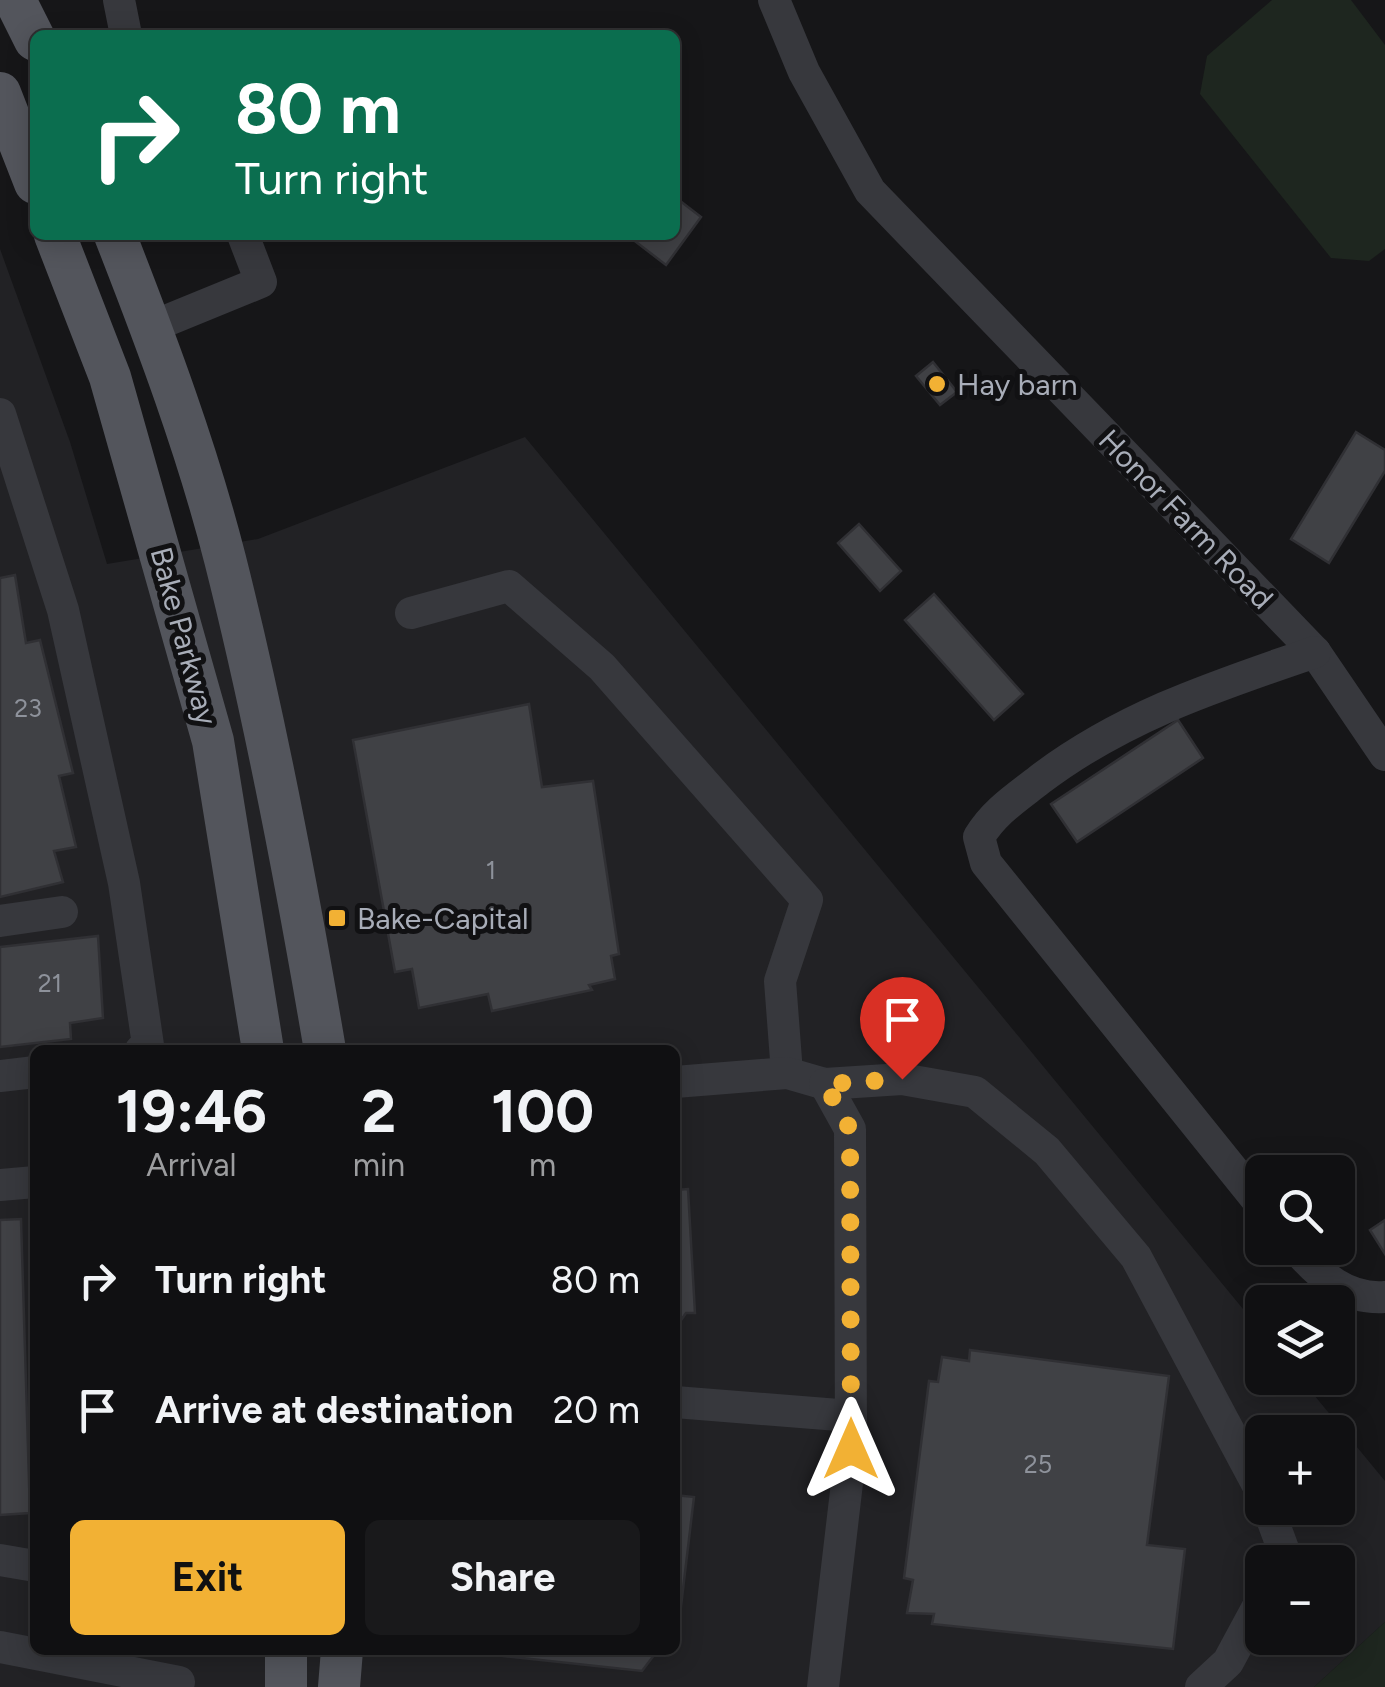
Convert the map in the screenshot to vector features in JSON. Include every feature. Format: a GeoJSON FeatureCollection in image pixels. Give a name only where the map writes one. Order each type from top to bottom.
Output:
{"type":"FeatureCollection","features":[{"type":"Feature","properties":{"kind":"main road"},"geometry":{"type":"LineString","coordinates":[[16,0],[30,30]]}},
{"type":"Feature","properties":{"kind":"main road"},"geometry":{"type":"LineString","coordinates":[[0,94],[30,170]]}},
{"type":"Feature","properties":{"kind":"main road","name":"Bake Parkway"},"geometry":{"type":"LineString","coordinates":[[57,240],[110,377],[213,741],[262,1045]]}},
{"type":"Feature","properties":{"kind":"main road","name":"Bake Parkway"},"geometry":{"type":"LineString","coordinates":[[117,240],[151,327],[224,555],[287,830],[324,1045]]}},
{"type":"Feature","properties":{"kind":"main road"},"geometry":{"type":"LineString","coordinates":[[286,1655],[286,1687]]}},
{"type":"Feature","properties":{"kind":"main road"},"geometry":{"type":"LineString","coordinates":[[339,1687],[342,1655]]}},
{"type":"Feature","properties":{"kind":"street"},"geometry":{"type":"LineString","coordinates":[[119,0],[125,30]]}},
{"type":"Feature","properties":{"kind":"street","name":"Honor Farm Road"},"geometry":{"type":"LineString","coordinates":[[774,0],[804,72],[870,191],[1315,652],[1385,755]]}},
{"type":"Feature","properties":{"kind":"street"},"geometry":{"type":"LineString","coordinates":[[151,327],[261,282],[244,240]]}},
{"type":"Feature","properties":{"kind":"street"},"geometry":{"type":"LineString","coordinates":[[0,414],[62,610],[120,863],[148,1045]]}},
{"type":"Feature","properties":{"kind":"street"},"geometry":{"type":"LineString","coordinates":[[411,613],[509,586],[602,667],[807,900],[780,981],[786,1073]]}},
{"type":"Feature","properties":{"kind":"street"},"geometry":{"type":"LineString","coordinates":[[1245,1185],[986,863],[979,837],[992,816],[1086,744],[1165,704],[1315,652]]}},
{"type":"Feature","properties":{"kind":"street"},"geometry":{"type":"LineString","coordinates":[[0,921],[62,912]]}},
{"type":"Feature","properties":{"kind":"street"},"geometry":{"type":"LineString","coordinates":[[0,1076],[30,1073]]}},
{"type":"Feature","properties":{"kind":"street"},"geometry":{"type":"LineString","coordinates":[[680,1082],[786,1073],[825,1084],[902,1079],[975,1092],[1047,1151],[1136,1256],[1245,1462]]}},
{"type":"Feature","properties":{"kind":"street"},"geometry":{"type":"LineString","coordinates":[[823,1687],[851,1449],[850,1129],[825,1084]]}},
{"type":"Feature","properties":{"kind":"street"},"geometry":{"type":"LineString","coordinates":[[0,1186],[30,1183]]}},
{"type":"Feature","properties":{"kind":"street"},"geometry":{"type":"LineString","coordinates":[[1310,1265],[1361,1299],[1385,1297]]}},
{"type":"Feature","properties":{"kind":"street"},"geometry":{"type":"LineString","coordinates":[[680,1402],[851,1416]]}},
{"type":"Feature","properties":{"kind":"street"},"geometry":{"type":"LineString","coordinates":[[0,1560],[30,1565]]}},
{"type":"Feature","properties":{"kind":"street"},"geometry":{"type":"LineString","coordinates":[[1201,1687],[1228,1662],[1245,1630]]}},
{"type":"Feature","properties":{"kind":"street"},"geometry":{"type":"LineString","coordinates":[[0,1647],[30,1653]]}},
{"type":"Feature","properties":{"kind":"street"},"geometry":{"type":"LineString","coordinates":[[41,1655],[179,1682]]}},
{"type":"Feature","properties":{"kind":"shaded area"},"geometry":{"type":"Polygon","coordinates":[[[1272,0],[1351,0],[1385,45],[1385,249],[1369,261],[1331,258],[1200,94],[1207,56],[1272,0]]]}},
{"type":"Feature","properties":{"kind":"shaded area"},"geometry":{"type":"Polygon","coordinates":[[[0,249],[70,442],[107,564],[258,539],[525,437],[1245,1311],[1245,1395],[1314,1395],[1331,1415],[1245,1415],[1245,1525],[1355,1525],[1355,1445],[1385,1481],[1385,1622],[1355,1649],[1355,1545],[1245,1545],[1245,1655],[1349,1655],[1314,1687],[0,1687],[0,249]]]}},
{"type":"Feature","properties":{"kind":"shaded area"},"geometry":{"type":"Polygon","coordinates":[[[1385,1622],[1385,1687],[1314,1687],[1349,1655],[1355,1655],[1355,1649],[1385,1622]]]}},
{"type":"Feature","properties":{"kind":"building"},"geometry":{"type":"Polygon","coordinates":[[[680,201],[701,217],[666,265],[634,240],[680,240],[680,201]]]}},
{"type":"Feature","properties":{"kind":"building","name":"Hay barn"},"geometry":{"type":"Polygon","coordinates":[[[933,362],[957,392],[940,405],[916,376],[933,362]]]}},
{"type":"Feature","properties":{"kind":"building"},"geometry":{"type":"Polygon","coordinates":[[[1356,432],[1385,450],[1385,471],[1329,563],[1291,539],[1356,432]]]}},
{"type":"Feature","properties":{"kind":"building"},"geometry":{"type":"Polygon","coordinates":[[[859,524],[901,571],[880,591],[838,543],[859,524]]]}},
{"type":"Feature","properties":{"kind":"building"},"geometry":{"type":"Polygon","coordinates":[[[15,575],[26,643],[40,640],[73,773],[59,776],[76,847],[54,851],[63,882],[0,897],[0,578],[15,575]]]}},
{"type":"Feature","properties":{"kind":"building"},"geometry":{"type":"Polygon","coordinates":[[[934,594],[1023,694],[994,720],[905,620],[934,594]]]}},
{"type":"Feature","properties":{"kind":"building"},"geometry":{"type":"Polygon","coordinates":[[[529,704],[542,787],[593,781],[619,954],[611,956],[615,979],[589,985],[592,990],[492,1011],[488,994],[419,1008],[412,969],[395,972],[353,740],[529,704]]]}},
{"type":"Feature","properties":{"kind":"building"},"geometry":{"type":"Polygon","coordinates":[[[1178,720],[1203,758],[1077,842],[1051,804],[1178,720]]]}},
{"type":"Feature","properties":{"kind":"building"},"geometry":{"type":"Polygon","coordinates":[[[98,936],[103,1018],[70,1023],[71,1039],[0,1047],[0,947],[98,936]]]}},
{"type":"Feature","properties":{"kind":"building"},"geometry":{"type":"Polygon","coordinates":[[[688,1189],[695,1313],[686,1313],[680,1322],[680,1190],[688,1189]]]}},
{"type":"Feature","properties":{"kind":"building"},"geometry":{"type":"Polygon","coordinates":[[[21,1219],[30,1513],[0,1515],[0,1220],[21,1219]]]}},
{"type":"Feature","properties":{"kind":"building"},"geometry":{"type":"Polygon","coordinates":[[[1385,1220],[1385,1254],[1370,1230],[1385,1220]]]}},
{"type":"Feature","properties":{"kind":"building"},"geometry":{"type":"Polygon","coordinates":[[[970,1350],[1169,1376],[1147,1545],[1185,1549],[1173,1649],[932,1624],[934,1614],[907,1613],[913,1580],[904,1578],[929,1381],[938,1382],[942,1357],[969,1361],[970,1350]]]}},
{"type":"Feature","properties":{"kind":"building"},"geometry":{"type":"Polygon","coordinates":[[[680,1496],[694,1497],[680,1615],[680,1496]]]}},
{"type":"Feature","properties":{"kind":"building"},"geometry":{"type":"Polygon","coordinates":[[[493,1655],[654,1655],[642,1671],[493,1655]]]}},
{"type":"Feature","properties":{"kind":"place","name":"Hay barn"},"geometry":{"type":"Point","coordinates":[937,384]}},
{"type":"Feature","properties":{"kind":"place","name":"Bake-Capital"},"geometry":{"type":"Point","coordinates":[337,918]}},
{"type":"Feature","properties":{"kind":"route"},"geometry":{"type":"LineString","coordinates":[[851,1449],[850,1129],[825,1084],[902,1079]]}}]}
